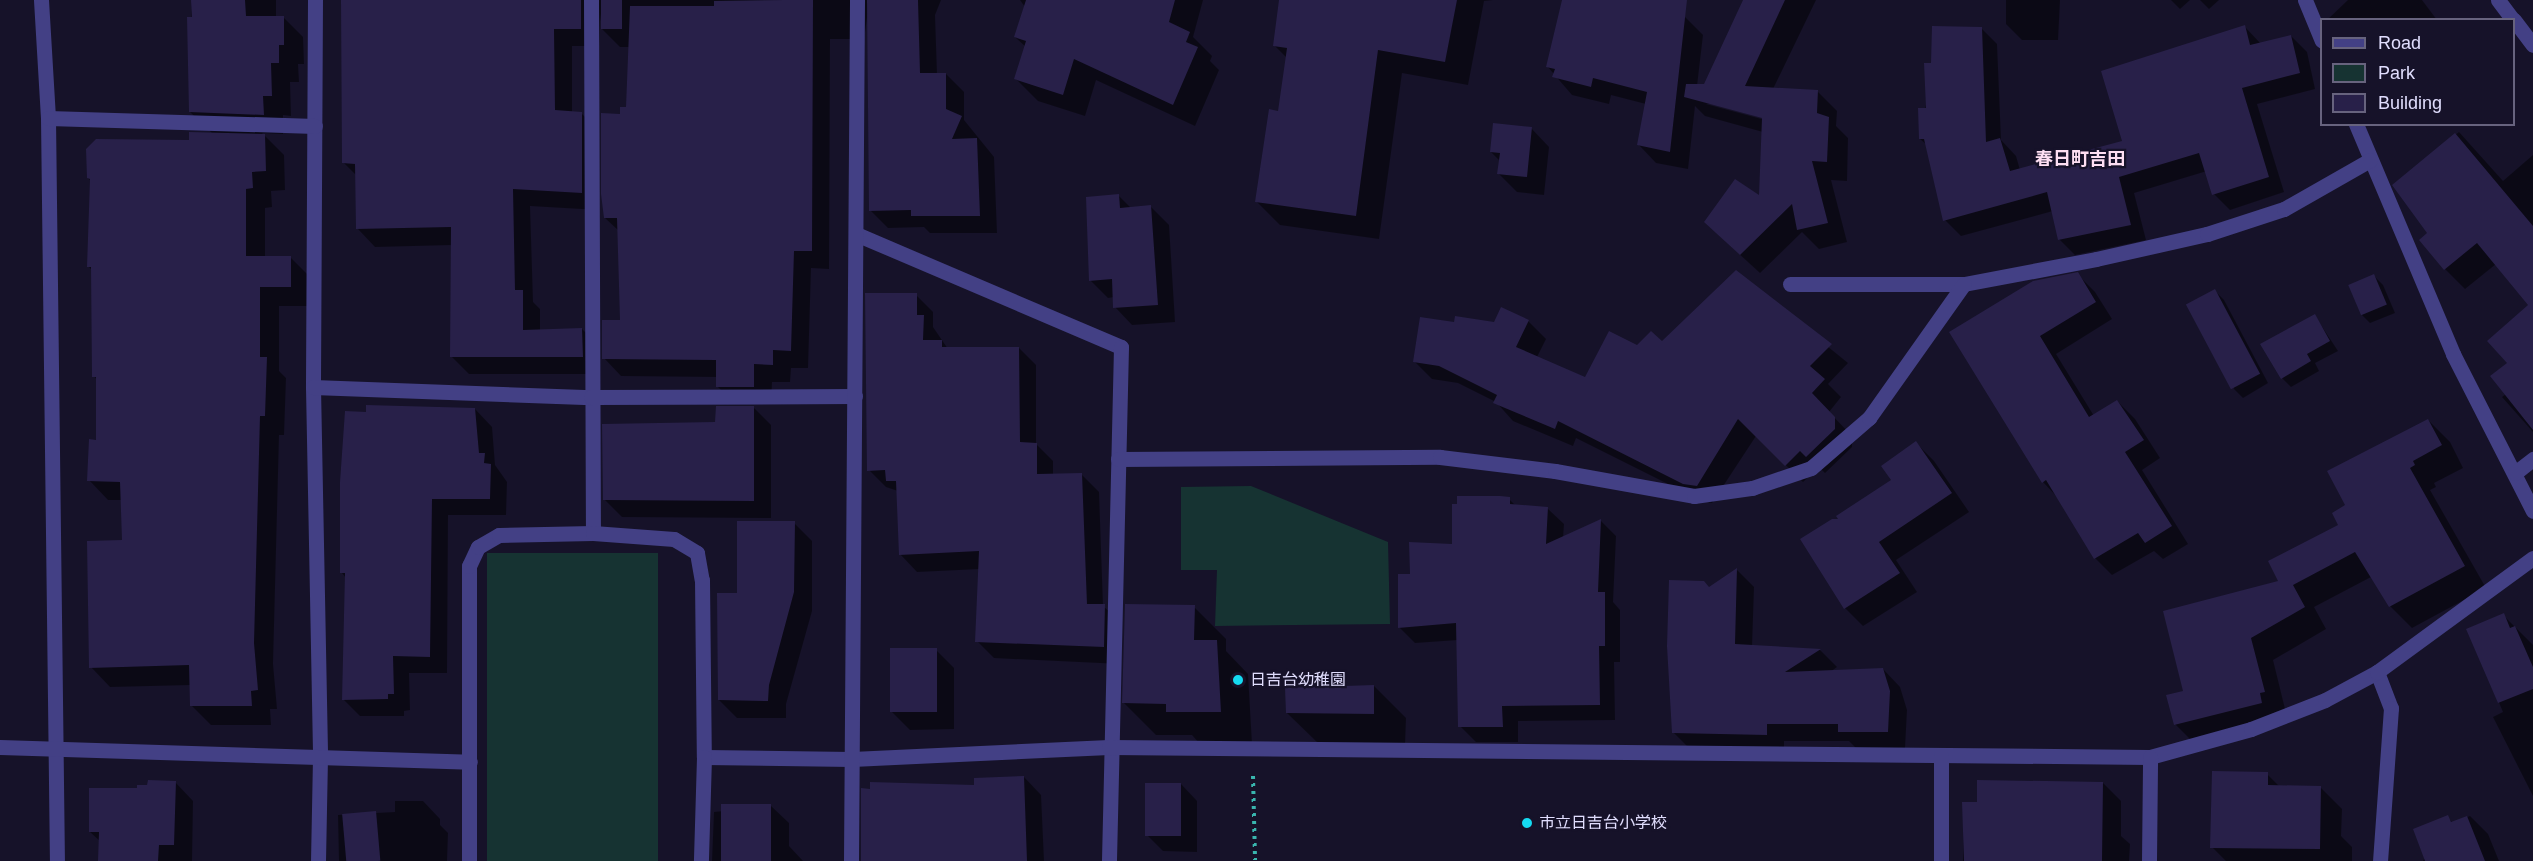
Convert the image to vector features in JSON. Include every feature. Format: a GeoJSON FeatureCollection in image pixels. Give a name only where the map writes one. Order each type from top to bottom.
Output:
{"type":"FeatureCollection","features":[{"type":"Feature","properties":{"kind":"street"},"geometry":{"type":"LineString","coordinates":[[40,0],[48,118],[58,747],[57,861]]}},
{"type":"Feature","properties":{"kind":"street"},"geometry":{"type":"LineString","coordinates":[[315,0],[313,387],[320,757],[318,861]]}},
{"type":"Feature","properties":{"kind":"street"},"geometry":{"type":"LineString","coordinates":[[591,0],[593,533]]}},
{"type":"Feature","properties":{"kind":"street"},"geometry":{"type":"LineString","coordinates":[[851,861],[857,0]]}},
{"type":"Feature","properties":{"kind":"street"},"geometry":{"type":"LineString","coordinates":[[2305,0],[2320,36]]}},
{"type":"Feature","properties":{"kind":"street"},"geometry":{"type":"LineString","coordinates":[[2498,0],[2512,18]]}},
{"type":"Feature","properties":{"kind":"street"},"geometry":{"type":"LineString","coordinates":[[2515,22],[2533,45]]}},
{"type":"Feature","properties":{"kind":"street"},"geometry":{"type":"LineString","coordinates":[[48,118],[315,126]]}},
{"type":"Feature","properties":{"kind":"street"},"geometry":{"type":"LineString","coordinates":[[2357,126],[2453,354],[2533,511]]}},
{"type":"Feature","properties":{"kind":"street"},"geometry":{"type":"LineString","coordinates":[[1790,284],[1964,284],[2207,234],[2284,209],[2370,160]]}},
{"type":"Feature","properties":{"kind":"street"},"geometry":{"type":"LineString","coordinates":[[856,234],[1121,347],[1109,747],[1108,861]]}},
{"type":"Feature","properties":{"kind":"street"},"geometry":{"type":"LineString","coordinates":[[1118,459],[1440,457],[1555,471],[1694,496],[1752,488],[1811,468],[1869,418],[1964,284]]}},
{"type":"Feature","properties":{"kind":"street"},"geometry":{"type":"LineString","coordinates":[[313,387],[591,397],[855,396]]}},
{"type":"Feature","properties":{"kind":"street"},"geometry":{"type":"LineString","coordinates":[[2514,473],[2533,459]]}},
{"type":"Feature","properties":{"kind":"street"},"geometry":{"type":"LineString","coordinates":[[469,861],[470,566],[478,547],[500,535],[593,533],[674,539],[697,553],[702,580],[705,757],[701,861]]}},
{"type":"Feature","properties":{"kind":"street"},"geometry":{"type":"LineString","coordinates":[[705,757],[852,759],[1109,747],[2150,757],[2251,729],[2325,700],[2377,672],[2533,558]]}},
{"type":"Feature","properties":{"kind":"street"},"geometry":{"type":"LineString","coordinates":[[2377,672],[2391,708],[2380,861]]}},
{"type":"Feature","properties":{"kind":"street"},"geometry":{"type":"LineString","coordinates":[[0,747],[58,747],[470,762]]}},
{"type":"Feature","properties":{"kind":"street"},"geometry":{"type":"LineString","coordinates":[[1941,756],[1941,861]]}},
{"type":"Feature","properties":{"kind":"street"},"geometry":{"type":"LineString","coordinates":[[2149,861],[2150,757]]}},
{"type":"Feature","properties":{"kind":"path"},"geometry":{"type":"LineString","coordinates":[[1253,748],[1255,860]]}},
{"type":"Feature","properties":{"kind":"green space"},"geometry":{"type":"Polygon","coordinates":[[[1251,486],[1388,542],[1390,624],[1215,626],[1217,570],[1181,570],[1181,487],[1251,486]]]}},
{"type":"Feature","properties":{"kind":"green space"},"geometry":{"type":"Polygon","coordinates":[[[487,553],[658,553],[658,861],[487,861],[487,553]]]}},
{"type":"Feature","properties":{"kind":"building"},"geometry":{"type":"Polygon","coordinates":[[[191,0],[245,0],[246,16],[284,16],[284,45],[279,45],[279,63],[271,63],[272,96],[263,96],[264,115],[189,112],[187,17],[192,17],[191,0]]]}},
{"type":"Feature","properties":{"kind":"building"},"geometry":{"type":"Polygon","coordinates":[[[341,0],[581,0],[581,29],[554,29],[555,110],[582,112],[582,193],[513,189],[515,290],[523,290],[523,330],[582,328],[583,357],[450,357],[451,227],[356,229],[355,164],[342,163],[341,0]]]}},
{"type":"Feature","properties":{"kind":"building"},"geometry":{"type":"Polygon","coordinates":[[[601,0],[622,0],[622,29],[601,29],[601,0]]]}},
{"type":"Feature","properties":{"kind":"building"},"geometry":{"type":"Polygon","coordinates":[[[813,0],[812,251],[794,251],[791,351],[773,350],[773,365],[754,364],[754,387],[716,387],[716,360],[602,359],[602,320],[620,320],[617,218],[604,218],[601,194],[601,113],[620,114],[620,107],[626,107],[630,6],[714,6],[714,1],[813,0]]]}},
{"type":"Feature","properties":{"kind":"building"},"geometry":{"type":"Polygon","coordinates":[[[867,0],[918,0],[920,73],[946,73],[946,109],[962,116],[952,139],[977,138],[980,216],[911,216],[911,210],[869,211],[867,0]]]}},
{"type":"Feature","properties":{"kind":"building"},"geometry":{"type":"Polygon","coordinates":[[[1026,0],[1175,0],[1169,22],[1190,32],[1186,42],[1198,47],[1173,105],[1074,59],[1063,95],[1014,79],[1026,41],[1014,37],[1026,0]]]}},
{"type":"Feature","properties":{"kind":"building"},"geometry":{"type":"Polygon","coordinates":[[[1279,0],[1457,0],[1445,62],[1378,50],[1356,216],[1255,202],[1269,109],[1278,111],[1287,48],[1273,46],[1279,0]]]}},
{"type":"Feature","properties":{"kind":"building"},"geometry":{"type":"Polygon","coordinates":[[[1562,0],[1687,0],[1670,152],[1637,145],[1647,92],[1593,78],[1591,87],[1552,77],[1555,69],[1546,67],[1562,0]]]}},
{"type":"Feature","properties":{"kind":"building"},"geometry":{"type":"Polygon","coordinates":[[[1743,0],[1785,0],[1745,86],[1818,90],[1817,113],[1829,117],[1827,162],[1812,161],[1828,223],[1797,230],[1792,204],[1740,255],[1704,222],[1735,179],[1759,195],[1762,118],[1684,97],[1686,84],[1704,84],[1743,0]]]}},
{"type":"Feature","properties":{"kind":"building"},"geometry":{"type":"Polygon","coordinates":[[[2245,25],[2250,45],[2291,35],[2300,73],[2242,88],[2269,177],[2212,195],[2199,153],[2119,177],[2131,225],[2058,240],[2047,192],[1943,221],[1924,139],[1919,139],[1918,108],[1926,108],[1924,63],[1931,63],[1932,26],[1982,27],[1986,142],[2000,138],[2010,171],[2122,141],[2101,71],[2245,25]]]}},
{"type":"Feature","properties":{"kind":"building"},"geometry":{"type":"Polygon","coordinates":[[[1493,123],[1532,127],[1527,177],[1497,174],[1500,153],[1490,152],[1493,123]]]}},
{"type":"Feature","properties":{"kind":"building"},"geometry":{"type":"Polygon","coordinates":[[[189,132],[265,134],[266,171],[252,172],[253,188],[246,189],[246,256],[291,256],[291,287],[260,287],[260,357],[267,357],[265,416],[260,416],[254,643],[258,690],[251,691],[252,706],[190,706],[189,665],[89,668],[87,541],[122,540],[120,482],[87,481],[89,439],[96,440],[96,377],[92,377],[91,267],[87,267],[90,179],[87,178],[86,149],[96,139],[189,140],[189,132]]]}},
{"type":"Feature","properties":{"kind":"building"},"geometry":{"type":"Polygon","coordinates":[[[2455,133],[2533,226],[2533,430],[2490,376],[2507,363],[2487,341],[2528,305],[2477,243],[2444,270],[2419,240],[2427,233],[2392,185],[2455,133]]]}},
{"type":"Feature","properties":{"kind":"building"},"geometry":{"type":"Polygon","coordinates":[[[1119,194],[1120,208],[1151,205],[1158,305],[1113,308],[1112,279],[1089,281],[1086,197],[1119,194]]]}},
{"type":"Feature","properties":{"kind":"building"},"geometry":{"type":"Polygon","coordinates":[[[1736,270],[1832,344],[1810,366],[1825,379],[1812,393],[1835,417],[1835,429],[1806,457],[1800,451],[1785,466],[1738,419],[1697,486],[1683,484],[1558,421],[1555,429],[1493,403],[1497,395],[1439,366],[1413,362],[1420,317],[1454,322],[1455,316],[1494,322],[1501,307],[1529,320],[1516,347],[1585,377],[1609,331],[1637,345],[1651,331],[1662,341],[1736,270]]]}},
{"type":"Feature","properties":{"kind":"building"},"geometry":{"type":"Polygon","coordinates":[[[2078,272],[2096,302],[2040,336],[2089,417],[2117,400],[2144,440],[2125,452],[2172,526],[2145,543],[2138,533],[2094,559],[2046,480],[2042,483],[1949,332],[2033,281],[2078,272]]]}},
{"type":"Feature","properties":{"kind":"building"},"geometry":{"type":"Polygon","coordinates":[[[2374,274],[2387,304],[2361,315],[2348,285],[2374,274]]]}},
{"type":"Feature","properties":{"kind":"building"},"geometry":{"type":"Polygon","coordinates":[[[2215,289],[2260,374],[2231,389],[2186,304],[2215,289]]]}},
{"type":"Feature","properties":{"kind":"building"},"geometry":{"type":"Polygon","coordinates":[[[865,293],[917,293],[917,315],[924,315],[923,340],[942,340],[942,347],[1019,347],[1020,442],[1037,443],[1037,474],[1082,473],[1087,604],[1105,604],[1104,647],[975,642],[979,551],[899,555],[896,481],[886,481],[885,470],[867,471],[865,293]]]}},
{"type":"Feature","properties":{"kind":"building"},"geometry":{"type":"Polygon","coordinates":[[[2315,314],[2330,341],[2307,354],[2311,361],[2281,379],[2260,344],[2315,314]]]}},
{"type":"Feature","properties":{"kind":"building"},"geometry":{"type":"Polygon","coordinates":[[[366,405],[475,408],[479,453],[485,453],[484,463],[491,464],[490,499],[432,499],[430,657],[393,656],[394,694],[388,694],[388,699],[342,700],[345,573],[340,573],[340,482],[345,411],[366,412],[366,405]]]}},
{"type":"Feature","properties":{"kind":"building"},"geometry":{"type":"Polygon","coordinates":[[[716,406],[754,406],[754,501],[603,500],[602,424],[715,422],[716,406]]]}},
{"type":"Feature","properties":{"kind":"building"},"geometry":{"type":"Polygon","coordinates":[[[2428,419],[2442,445],[2413,461],[2415,465],[2410,468],[2465,566],[2389,607],[2355,552],[2293,585],[2305,607],[2251,638],[2265,692],[2260,693],[2262,703],[2174,725],[2166,695],[2183,691],[2163,611],[2278,581],[2268,561],[2338,525],[2332,513],[2345,505],[2327,471],[2428,419]]]}},
{"type":"Feature","properties":{"kind":"building"},"geometry":{"type":"Polygon","coordinates":[[[1916,441],[1952,493],[1879,542],[1900,573],[1844,609],[1800,539],[1832,519],[1838,519],[1836,516],[1891,480],[1881,466],[1916,441]]]}},
{"type":"Feature","properties":{"kind":"building"},"geometry":{"type":"Polygon","coordinates":[[[1457,496],[1510,497],[1510,504],[1548,507],[1546,544],[1601,519],[1598,592],[1605,592],[1605,646],[1599,646],[1600,705],[1502,706],[1503,727],[1458,727],[1456,623],[1398,628],[1398,574],[1410,574],[1409,542],[1452,544],[1452,504],[1457,504],[1457,496]]]}},
{"type":"Feature","properties":{"kind":"building"},"geometry":{"type":"Polygon","coordinates":[[[737,521],[795,521],[794,592],[769,685],[768,701],[718,700],[717,593],[737,593],[737,521]]]}},
{"type":"Feature","properties":{"kind":"building"},"geometry":{"type":"Polygon","coordinates":[[[1737,568],[1735,644],[1821,649],[1785,672],[1883,668],[1890,691],[1888,732],[1838,732],[1838,724],[1767,724],[1767,735],[1672,733],[1667,646],[1669,580],[1704,581],[1709,587],[1737,568]]]}},
{"type":"Feature","properties":{"kind":"building"},"geometry":{"type":"Polygon","coordinates":[[[1125,604],[1195,605],[1194,640],[1217,640],[1221,712],[1166,712],[1166,704],[1122,703],[1125,604]]]}},
{"type":"Feature","properties":{"kind":"building"},"geometry":{"type":"Polygon","coordinates":[[[2504,613],[2510,628],[2515,626],[2533,667],[2533,689],[2498,703],[2466,629],[2504,613]]]}},
{"type":"Feature","properties":{"kind":"building"},"geometry":{"type":"Polygon","coordinates":[[[890,648],[937,648],[937,712],[890,712],[890,648]]]}},
{"type":"Feature","properties":{"kind":"building"},"geometry":{"type":"Polygon","coordinates":[[[1374,685],[1374,714],[1286,713],[1285,688],[1374,685]]]}},
{"type":"Feature","properties":{"kind":"building"},"geometry":{"type":"Polygon","coordinates":[[[2212,771],[2268,772],[2268,785],[2321,786],[2320,849],[2210,848],[2212,771]]]}},
{"type":"Feature","properties":{"kind":"building"},"geometry":{"type":"Polygon","coordinates":[[[1024,776],[1027,861],[861,861],[861,788],[870,789],[870,782],[974,785],[974,778],[1024,776]]]}},
{"type":"Feature","properties":{"kind":"building"},"geometry":{"type":"Polygon","coordinates":[[[148,780],[176,781],[174,845],[159,845],[158,861],[98,861],[99,832],[89,832],[89,788],[137,788],[137,785],[147,785],[148,780]]]}},
{"type":"Feature","properties":{"kind":"building"},"geometry":{"type":"Polygon","coordinates":[[[1977,780],[2103,782],[2102,861],[1964,861],[1962,802],[1977,802],[1977,780]]]}},
{"type":"Feature","properties":{"kind":"building"},"geometry":{"type":"Polygon","coordinates":[[[1145,783],[1181,783],[1181,836],[1145,836],[1145,783]]]}},
{"type":"Feature","properties":{"kind":"building"},"geometry":{"type":"Polygon","coordinates":[[[721,804],[771,804],[771,861],[721,861],[721,804]]]}},
{"type":"Feature","properties":{"kind":"building"},"geometry":{"type":"Polygon","coordinates":[[[376,811],[380,861],[346,861],[342,814],[376,811]]]}},
{"type":"Feature","properties":{"kind":"building"},"geometry":{"type":"Polygon","coordinates":[[[2448,815],[2451,822],[2467,816],[2485,861],[2425,861],[2413,829],[2448,815]]]}},
{"type":"Feature","properties":{"kind":"place","name":"日吉台幼稚園"},"geometry":{"type":"Point","coordinates":[1238,680]}},
{"type":"Feature","properties":{"kind":"place","name":"市立日吉台小学校"},"geometry":{"type":"Point","coordinates":[1527,823]}},
{"type":"Feature","properties":{"kind":"district","name":"春日町吉田"},"geometry":{"type":"Point","coordinates":[2080,159]}}]}
